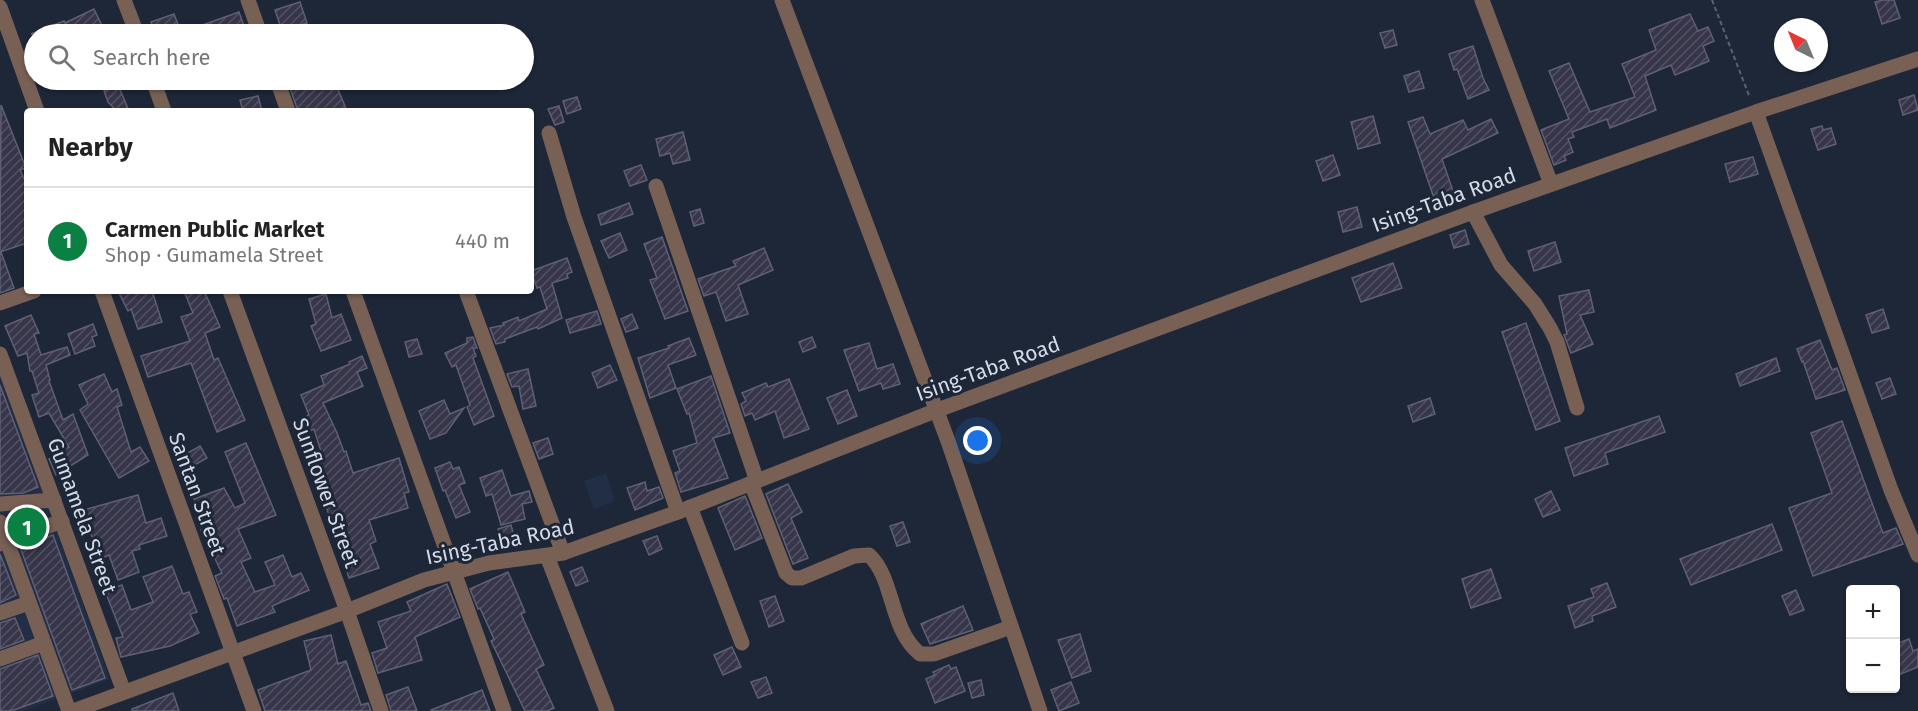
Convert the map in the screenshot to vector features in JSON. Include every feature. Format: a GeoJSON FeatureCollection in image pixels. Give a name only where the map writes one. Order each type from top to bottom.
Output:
{"type":"FeatureCollection","features":[{"type":"Feature","properties":{"kind":"street"},"geometry":{"type":"LineString","coordinates":[[124,0],[133,24]]}},
{"type":"Feature","properties":{"kind":"street"},"geometry":{"type":"LineString","coordinates":[[248,0],[256,24]]}},
{"type":"Feature","properties":{"kind":"street"},"geometry":{"type":"LineString","coordinates":[[782,0],[948,441],[1040,711]]}},
{"type":"Feature","properties":{"kind":"street"},"geometry":{"type":"LineString","coordinates":[[1482,0],[1551,184]]}},
{"type":"Feature","properties":{"kind":"street"},"geometry":{"type":"LineString","coordinates":[[0,7],[24,74]]}},
{"type":"Feature","properties":{"kind":"street","name":"Ising-Taba Road"},"geometry":{"type":"LineString","coordinates":[[71,711],[347,611],[424,580],[489,563],[563,553],[684,510],[935,411],[1473,212],[1756,112],[1918,59]]}},
{"type":"Feature","properties":{"kind":"street"},"geometry":{"type":"LineString","coordinates":[[30,90],[36,108]]}},
{"type":"Feature","properties":{"kind":"street"},"geometry":{"type":"LineString","coordinates":[[157,90],[163,108]]}},
{"type":"Feature","properties":{"kind":"street"},"geometry":{"type":"LineString","coordinates":[[281,90],[287,108]]}},
{"type":"Feature","properties":{"kind":"street"},"geometry":{"type":"LineString","coordinates":[[1756,112],[1891,490],[1918,555]]}},
{"type":"Feature","properties":{"kind":"street"},"geometry":{"type":"LineString","coordinates":[[549,133],[574,217],[684,510],[742,643]]}},
{"type":"Feature","properties":{"kind":"street"},"geometry":{"type":"LineString","coordinates":[[656,186],[786,573],[792,578],[801,578],[854,556],[869,555],[875,561],[881,574],[906,640],[920,654],[934,654],[1011,627]]}},
{"type":"Feature","properties":{"kind":"street"},"geometry":{"type":"LineString","coordinates":[[1473,212],[1502,265],[1539,310],[1550,328],[1557,342],[1576,408]]}},
{"type":"Feature","properties":{"kind":"street"},"geometry":{"type":"LineString","coordinates":[[0,303],[26,294]]}},
{"type":"Feature","properties":{"kind":"street","name":"Santan Street"},"geometry":{"type":"LineString","coordinates":[[103,294],[254,711]]}},
{"type":"Feature","properties":{"kind":"street","name":"Sunflower Street"},"geometry":{"type":"LineString","coordinates":[[231,294],[347,611],[381,711]]}},
{"type":"Feature","properties":{"kind":"street"},"geometry":{"type":"LineString","coordinates":[[355,294],[504,711]]}},
{"type":"Feature","properties":{"kind":"street"},"geometry":{"type":"LineString","coordinates":[[467,294],[563,553]]}},
{"type":"Feature","properties":{"kind":"street","name":"Gumamela Street"},"geometry":{"type":"LineString","coordinates":[[0,354],[124,692]]}},
{"type":"Feature","properties":{"kind":"street"},"geometry":{"type":"LineString","coordinates":[[0,504],[54,500]]}},
{"type":"Feature","properties":{"kind":"street"},"geometry":{"type":"LineString","coordinates":[[3,542],[62,521]]}},
{"type":"Feature","properties":{"kind":"street"},"geometry":{"type":"LineString","coordinates":[[0,522],[3,542],[71,711]]}},
{"type":"Feature","properties":{"kind":"street"},"geometry":{"type":"LineString","coordinates":[[547,556],[607,711]]}},
{"type":"Feature","properties":{"kind":"street"},"geometry":{"type":"LineString","coordinates":[[0,614],[29,603]]}},
{"type":"Feature","properties":{"kind":"street"},"geometry":{"type":"LineString","coordinates":[[0,659],[44,643]]}},
{"type":"Feature","properties":{"kind":"path"},"geometry":{"type":"LineString","coordinates":[[1712,0],[1756,112]]}},
{"type":"Feature","properties":{"kind":"shaded area"},"geometry":{"type":"Polygon","coordinates":[[[0,374],[110,679],[24,711],[0,711],[0,374]]]}},
{"type":"Feature","properties":{"kind":"shaded area"},"geometry":{"type":"Polygon","coordinates":[[[606,473],[615,501],[594,509],[584,481],[606,473]]]}},
{"type":"Feature","properties":{"kind":"building"},"geometry":{"type":"Polygon","coordinates":[[[1894,0],[1900,18],[1882,24],[1875,2],[1894,0]]]}},
{"type":"Feature","properties":{"kind":"building"},"geometry":{"type":"Polygon","coordinates":[[[300,2],[307,23],[280,24],[275,10],[300,2]]]}},
{"type":"Feature","properties":{"kind":"building"},"geometry":{"type":"Polygon","coordinates":[[[94,9],[101,24],[56,24],[64,21],[65,23],[94,9]]]}},
{"type":"Feature","properties":{"kind":"building"},"geometry":{"type":"Polygon","coordinates":[[[239,12],[243,24],[205,24],[239,12]]]}},
{"type":"Feature","properties":{"kind":"building"},"geometry":{"type":"Polygon","coordinates":[[[174,14],[178,24],[152,24],[151,22],[174,14]]]}},
{"type":"Feature","properties":{"kind":"building"},"geometry":{"type":"Polygon","coordinates":[[[1690,14],[1698,31],[1708,27],[1714,41],[1703,46],[1709,61],[1675,75],[1671,65],[1645,76],[1656,110],[1610,128],[1607,119],[1572,132],[1574,137],[1568,139],[1573,152],[1564,156],[1566,160],[1554,165],[1541,130],[1569,119],[1549,71],[1569,63],[1590,112],[1635,97],[1622,64],[1656,50],[1649,30],[1690,14]]]}},
{"type":"Feature","properties":{"kind":"building"},"geometry":{"type":"Polygon","coordinates":[[[1393,30],[1397,45],[1385,48],[1380,33],[1393,30]]]}},
{"type":"Feature","properties":{"kind":"building"},"geometry":{"type":"Polygon","coordinates":[[[1473,46],[1489,90],[1468,99],[1449,54],[1473,46]]]}},
{"type":"Feature","properties":{"kind":"building"},"geometry":{"type":"Polygon","coordinates":[[[1419,71],[1424,88],[1409,92],[1404,76],[1419,71]]]}},
{"type":"Feature","properties":{"kind":"building"},"geometry":{"type":"Polygon","coordinates":[[[120,90],[128,108],[114,108],[108,102],[104,91],[120,90]]]}},
{"type":"Feature","properties":{"kind":"building"},"geometry":{"type":"Polygon","coordinates":[[[291,90],[338,90],[346,108],[297,108],[291,90]]]}},
{"type":"Feature","properties":{"kind":"building"},"geometry":{"type":"Polygon","coordinates":[[[1914,95],[1918,110],[1903,115],[1899,100],[1914,95]]]}},
{"type":"Feature","properties":{"kind":"building"},"geometry":{"type":"Polygon","coordinates":[[[258,96],[261,108],[242,108],[240,100],[258,96]]]}},
{"type":"Feature","properties":{"kind":"building"},"geometry":{"type":"Polygon","coordinates":[[[577,97],[581,109],[567,114],[563,101],[577,97]]]}},
{"type":"Feature","properties":{"kind":"building"},"geometry":{"type":"Polygon","coordinates":[[[1,105],[24,163],[24,169],[20,170],[24,179],[24,244],[0,252],[1,105]]]}},
{"type":"Feature","properties":{"kind":"building"},"geometry":{"type":"Polygon","coordinates":[[[559,106],[564,122],[555,125],[548,109],[559,106]]]}},
{"type":"Feature","properties":{"kind":"building"},"geometry":{"type":"Polygon","coordinates":[[[1373,116],[1380,143],[1358,149],[1351,122],[1373,116]]]}},
{"type":"Feature","properties":{"kind":"building"},"geometry":{"type":"Polygon","coordinates":[[[1423,117],[1430,134],[1463,120],[1468,130],[1491,119],[1498,133],[1442,159],[1456,200],[1437,207],[1408,122],[1423,117]]]}},
{"type":"Feature","properties":{"kind":"building"},"geometry":{"type":"Polygon","coordinates":[[[1822,126],[1823,130],[1831,128],[1836,144],[1818,150],[1811,129],[1822,126]]]}},
{"type":"Feature","properties":{"kind":"building"},"geometry":{"type":"Polygon","coordinates":[[[683,132],[690,160],[673,164],[670,153],[660,156],[656,139],[683,132]]]}},
{"type":"Feature","properties":{"kind":"building"},"geometry":{"type":"Polygon","coordinates":[[[1333,155],[1340,175],[1323,181],[1316,161],[1333,155]]]}},
{"type":"Feature","properties":{"kind":"building"},"geometry":{"type":"Polygon","coordinates":[[[1753,157],[1758,174],[1730,182],[1725,164],[1753,157]]]}},
{"type":"Feature","properties":{"kind":"building"},"geometry":{"type":"Polygon","coordinates":[[[641,165],[647,180],[630,186],[624,171],[641,165]]]}},
{"type":"Feature","properties":{"kind":"building"},"geometry":{"type":"Polygon","coordinates":[[[629,203],[633,214],[601,225],[598,215],[629,203]]]}},
{"type":"Feature","properties":{"kind":"building"},"geometry":{"type":"Polygon","coordinates":[[[1357,207],[1362,227],[1343,232],[1338,212],[1357,207]]]}},
{"type":"Feature","properties":{"kind":"building"},"geometry":{"type":"Polygon","coordinates":[[[700,209],[704,223],[694,226],[690,212],[700,209]]]}},
{"type":"Feature","properties":{"kind":"building"},"geometry":{"type":"Polygon","coordinates":[[[1465,230],[1469,244],[1454,248],[1450,235],[1465,230]]]}},
{"type":"Feature","properties":{"kind":"building"},"geometry":{"type":"Polygon","coordinates":[[[620,233],[627,250],[609,258],[601,241],[620,233]]]}},
{"type":"Feature","properties":{"kind":"building"},"geometry":{"type":"Polygon","coordinates":[[[662,237],[688,311],[665,319],[650,280],[657,278],[644,244],[662,237]]]}},
{"type":"Feature","properties":{"kind":"building"},"geometry":{"type":"Polygon","coordinates":[[[1555,242],[1561,262],[1534,271],[1528,251],[1555,242]]]}},
{"type":"Feature","properties":{"kind":"building"},"geometry":{"type":"Polygon","coordinates":[[[764,248],[773,270],[738,285],[748,314],[726,321],[716,292],[704,296],[698,279],[736,266],[733,261],[764,248]]]}},
{"type":"Feature","properties":{"kind":"building"},"geometry":{"type":"Polygon","coordinates":[[[0,253],[14,288],[0,293],[0,253]]]}},
{"type":"Feature","properties":{"kind":"building"},"geometry":{"type":"Polygon","coordinates":[[[567,258],[572,272],[567,274],[568,278],[552,283],[562,318],[496,344],[490,328],[504,325],[503,323],[518,317],[519,321],[547,309],[540,287],[537,288],[534,280],[534,270],[567,258]]]}},
{"type":"Feature","properties":{"kind":"building"},"geometry":{"type":"Polygon","coordinates":[[[1393,263],[1402,288],[1361,302],[1352,278],[1393,263]]]}},
{"type":"Feature","properties":{"kind":"building"},"geometry":{"type":"Polygon","coordinates":[[[1589,290],[1594,312],[1580,315],[1593,344],[1571,353],[1564,335],[1567,334],[1559,296],[1589,290]]]}},
{"type":"Feature","properties":{"kind":"building"},"geometry":{"type":"Polygon","coordinates":[[[120,294],[153,294],[162,322],[138,329],[131,309],[128,311],[120,294]]]}},
{"type":"Feature","properties":{"kind":"building"},"geometry":{"type":"Polygon","coordinates":[[[185,294],[205,294],[220,327],[205,333],[214,360],[218,358],[245,420],[217,432],[191,363],[148,377],[141,356],[190,341],[181,317],[193,313],[185,294]]]}},
{"type":"Feature","properties":{"kind":"building"},"geometry":{"type":"Polygon","coordinates":[[[326,294],[332,318],[341,314],[351,340],[321,351],[311,326],[316,324],[309,299],[326,294]]]}},
{"type":"Feature","properties":{"kind":"building"},"geometry":{"type":"Polygon","coordinates":[[[1883,309],[1889,328],[1872,333],[1866,315],[1883,309]]]}},
{"type":"Feature","properties":{"kind":"building"},"geometry":{"type":"Polygon","coordinates":[[[597,311],[601,324],[570,333],[566,320],[597,311]]]}},
{"type":"Feature","properties":{"kind":"building"},"geometry":{"type":"Polygon","coordinates":[[[632,314],[638,328],[626,332],[621,319],[632,314]]]}},
{"type":"Feature","properties":{"kind":"building"},"geometry":{"type":"Polygon","coordinates":[[[31,315],[39,333],[34,334],[41,355],[67,347],[70,355],[46,365],[49,381],[63,420],[73,414],[88,455],[56,475],[49,459],[69,447],[49,413],[39,417],[32,395],[39,393],[32,371],[30,371],[27,353],[18,356],[5,326],[31,315]]]}},
{"type":"Feature","properties":{"kind":"building"},"geometry":{"type":"Polygon","coordinates":[[[1526,323],[1560,421],[1536,430],[1502,332],[1526,323]]]}},
{"type":"Feature","properties":{"kind":"building"},"geometry":{"type":"Polygon","coordinates":[[[93,324],[97,335],[92,337],[95,346],[75,354],[68,334],[93,324]]]}},
{"type":"Feature","properties":{"kind":"building"},"geometry":{"type":"Polygon","coordinates":[[[473,337],[477,348],[473,348],[476,356],[473,358],[494,416],[474,425],[467,407],[470,405],[456,365],[452,367],[445,353],[467,343],[467,338],[473,337]]]}},
{"type":"Feature","properties":{"kind":"building"},"geometry":{"type":"Polygon","coordinates":[[[812,337],[816,347],[803,352],[799,342],[812,337]]]}},
{"type":"Feature","properties":{"kind":"building"},"geometry":{"type":"Polygon","coordinates":[[[689,338],[696,355],[668,365],[676,388],[650,398],[638,358],[669,348],[668,346],[689,338]]]}},
{"type":"Feature","properties":{"kind":"building"},"geometry":{"type":"Polygon","coordinates":[[[417,339],[422,354],[409,357],[405,342],[417,339]]]}},
{"type":"Feature","properties":{"kind":"building"},"geometry":{"type":"Polygon","coordinates":[[[1820,340],[1832,370],[1837,368],[1845,390],[1816,399],[1797,349],[1820,340]]]}},
{"type":"Feature","properties":{"kind":"building"},"geometry":{"type":"Polygon","coordinates":[[[869,343],[877,369],[893,364],[900,384],[883,389],[881,383],[859,391],[844,350],[869,343]]]}},
{"type":"Feature","properties":{"kind":"building"},"geometry":{"type":"Polygon","coordinates":[[[362,356],[367,368],[357,372],[363,386],[323,403],[344,452],[346,451],[353,473],[399,458],[409,492],[404,493],[408,508],[369,520],[376,541],[370,544],[379,568],[349,578],[312,462],[323,458],[314,429],[308,432],[302,419],[309,415],[301,395],[324,385],[321,376],[350,364],[349,362],[362,356]]]}},
{"type":"Feature","properties":{"kind":"building"},"geometry":{"type":"Polygon","coordinates":[[[1776,358],[1780,371],[1740,386],[1736,374],[1776,358]]]}},
{"type":"Feature","properties":{"kind":"building"},"geometry":{"type":"Polygon","coordinates":[[[610,365],[617,380],[598,388],[592,373],[610,365]]]}},
{"type":"Feature","properties":{"kind":"building"},"geometry":{"type":"Polygon","coordinates":[[[528,369],[536,406],[523,409],[519,386],[512,387],[507,374],[528,369]]]}},
{"type":"Feature","properties":{"kind":"building"},"geometry":{"type":"Polygon","coordinates":[[[104,374],[112,392],[117,389],[122,405],[117,407],[131,452],[140,447],[149,461],[119,478],[80,410],[88,404],[79,385],[104,374]]]}},
{"type":"Feature","properties":{"kind":"building"},"geometry":{"type":"Polygon","coordinates":[[[711,376],[730,433],[713,438],[728,478],[681,492],[675,473],[680,471],[673,451],[697,443],[689,413],[687,414],[677,389],[711,376]]]}},
{"type":"Feature","properties":{"kind":"building"},"geometry":{"type":"Polygon","coordinates":[[[1890,378],[1896,394],[1882,399],[1876,383],[1890,378]]]}},
{"type":"Feature","properties":{"kind":"building"},"geometry":{"type":"Polygon","coordinates":[[[789,379],[809,429],[784,438],[775,411],[755,420],[752,413],[745,416],[741,404],[746,401],[742,393],[766,383],[768,387],[789,379]]]}},
{"type":"Feature","properties":{"kind":"building"},"geometry":{"type":"Polygon","coordinates":[[[0,385],[38,487],[23,493],[0,494],[0,385]]]}},
{"type":"Feature","properties":{"kind":"building"},"geometry":{"type":"Polygon","coordinates":[[[847,390],[857,416],[838,424],[827,398],[847,390]]]}},
{"type":"Feature","properties":{"kind":"building"},"geometry":{"type":"Polygon","coordinates":[[[1430,398],[1435,414],[1413,422],[1408,406],[1430,398]]]}},
{"type":"Feature","properties":{"kind":"building"},"geometry":{"type":"Polygon","coordinates":[[[444,400],[450,414],[464,408],[446,433],[430,439],[419,411],[444,400]]]}},
{"type":"Feature","properties":{"kind":"building"},"geometry":{"type":"Polygon","coordinates":[[[1659,416],[1665,432],[1605,453],[1608,464],[1574,476],[1565,448],[1659,416]]]}},
{"type":"Feature","properties":{"kind":"building"},"geometry":{"type":"Polygon","coordinates":[[[1842,421],[1883,533],[1896,528],[1903,544],[1813,576],[1789,508],[1832,493],[1811,433],[1842,421]]]}},
{"type":"Feature","properties":{"kind":"building"},"geometry":{"type":"Polygon","coordinates":[[[548,438],[553,454],[539,459],[533,443],[548,438]]]}},
{"type":"Feature","properties":{"kind":"building"},"geometry":{"type":"Polygon","coordinates":[[[246,443],[276,515],[238,529],[251,558],[241,562],[255,592],[275,585],[265,562],[283,555],[292,577],[301,573],[309,590],[272,606],[275,612],[237,626],[227,598],[224,599],[215,576],[222,573],[201,530],[205,528],[194,499],[224,488],[235,508],[245,503],[225,452],[246,443]]]}},
{"type":"Feature","properties":{"kind":"building"},"geometry":{"type":"Polygon","coordinates":[[[200,446],[207,458],[184,471],[177,459],[200,446]]]}},
{"type":"Feature","properties":{"kind":"building"},"geometry":{"type":"Polygon","coordinates":[[[450,462],[453,469],[459,467],[465,483],[459,485],[470,512],[456,518],[435,468],[450,462]]]}},
{"type":"Feature","properties":{"kind":"building"},"geometry":{"type":"Polygon","coordinates":[[[502,470],[511,496],[529,491],[532,502],[522,504],[525,519],[501,525],[492,494],[486,496],[480,478],[502,470]]]}},
{"type":"Feature","properties":{"kind":"building"},"geometry":{"type":"Polygon","coordinates":[[[645,482],[647,491],[659,487],[663,498],[635,510],[627,488],[645,482]]]}},
{"type":"Feature","properties":{"kind":"building"},"geometry":{"type":"Polygon","coordinates":[[[788,484],[802,512],[791,518],[808,558],[793,564],[766,494],[788,484]]]}},
{"type":"Feature","properties":{"kind":"building"},"geometry":{"type":"Polygon","coordinates":[[[1551,491],[1560,510],[1543,517],[1535,499],[1551,491]]]}},
{"type":"Feature","properties":{"kind":"building"},"geometry":{"type":"Polygon","coordinates":[[[138,495],[146,523],[161,518],[167,536],[139,545],[140,549],[132,551],[139,572],[118,580],[109,555],[100,559],[80,511],[138,495]]]}},
{"type":"Feature","properties":{"kind":"building"},"geometry":{"type":"Polygon","coordinates":[[[745,496],[762,538],[735,550],[718,508],[745,496]]]}},
{"type":"Feature","properties":{"kind":"building"},"geometry":{"type":"Polygon","coordinates":[[[903,522],[910,542],[897,546],[890,526],[903,522]]]}},
{"type":"Feature","properties":{"kind":"building"},"geometry":{"type":"Polygon","coordinates":[[[1772,524],[1782,550],[1691,585],[1680,559],[1772,524]]]}},
{"type":"Feature","properties":{"kind":"building"},"geometry":{"type":"Polygon","coordinates":[[[511,525],[514,536],[501,539],[498,529],[511,525]]]}},
{"type":"Feature","properties":{"kind":"building"},"geometry":{"type":"Polygon","coordinates":[[[53,535],[105,678],[72,690],[20,547],[53,535]]]}},
{"type":"Feature","properties":{"kind":"building"},"geometry":{"type":"Polygon","coordinates":[[[657,536],[662,549],[649,555],[643,541],[657,536]]]}},
{"type":"Feature","properties":{"kind":"building"},"geometry":{"type":"Polygon","coordinates":[[[0,554],[16,595],[0,603],[0,554]]]}},
{"type":"Feature","properties":{"kind":"building"},"geometry":{"type":"Polygon","coordinates":[[[172,566],[183,594],[189,592],[197,612],[190,614],[199,633],[170,646],[121,657],[116,638],[123,637],[105,591],[122,585],[131,610],[153,602],[143,577],[172,566]]]}},
{"type":"Feature","properties":{"kind":"building"},"geometry":{"type":"Polygon","coordinates":[[[582,567],[588,581],[576,586],[570,572],[582,567]]]}},
{"type":"Feature","properties":{"kind":"building"},"geometry":{"type":"Polygon","coordinates":[[[1491,569],[1501,598],[1471,608],[1462,579],[1491,569]]]}},
{"type":"Feature","properties":{"kind":"building"},"geometry":{"type":"Polygon","coordinates":[[[508,572],[525,612],[521,614],[544,665],[536,669],[554,708],[547,711],[525,711],[491,641],[494,639],[470,589],[508,572]]]}},
{"type":"Feature","properties":{"kind":"building"},"geometry":{"type":"Polygon","coordinates":[[[1607,583],[1616,607],[1592,616],[1593,621],[1575,628],[1568,606],[1594,597],[1591,589],[1607,583]]]}},
{"type":"Feature","properties":{"kind":"building"},"geometry":{"type":"Polygon","coordinates":[[[447,584],[460,617],[415,637],[422,660],[378,673],[372,653],[387,648],[378,622],[411,611],[407,602],[447,584]]]}},
{"type":"Feature","properties":{"kind":"building"},"geometry":{"type":"Polygon","coordinates":[[[1796,590],[1804,610],[1790,615],[1782,596],[1796,590]]]}},
{"type":"Feature","properties":{"kind":"building"},"geometry":{"type":"Polygon","coordinates":[[[775,596],[784,621],[769,627],[760,601],[775,596]]]}},
{"type":"Feature","properties":{"kind":"building"},"geometry":{"type":"Polygon","coordinates":[[[963,606],[973,630],[930,644],[921,624],[963,606]]]}},
{"type":"Feature","properties":{"kind":"building"},"geometry":{"type":"Polygon","coordinates":[[[15,618],[24,640],[0,649],[0,623],[15,618]]]}},
{"type":"Feature","properties":{"kind":"building"},"geometry":{"type":"Polygon","coordinates":[[[1080,634],[1091,671],[1072,678],[1058,640],[1080,634]]]}},
{"type":"Feature","properties":{"kind":"building"},"geometry":{"type":"Polygon","coordinates":[[[331,635],[338,664],[346,661],[361,705],[368,703],[371,711],[265,711],[258,690],[311,670],[304,641],[331,635]]]}},
{"type":"Feature","properties":{"kind":"building"},"geometry":{"type":"Polygon","coordinates":[[[1909,639],[1913,651],[1918,649],[1918,667],[1900,674],[1900,642],[1909,639]]]}},
{"type":"Feature","properties":{"kind":"building"},"geometry":{"type":"Polygon","coordinates":[[[732,647],[741,667],[723,675],[714,655],[732,647]]]}},
{"type":"Feature","properties":{"kind":"building"},"geometry":{"type":"Polygon","coordinates":[[[38,655],[53,696],[11,711],[0,711],[0,669],[38,655]]]}},
{"type":"Feature","properties":{"kind":"building"},"geometry":{"type":"Polygon","coordinates":[[[949,665],[951,669],[956,667],[965,691],[935,703],[926,679],[935,675],[933,672],[949,665]]]}},
{"type":"Feature","properties":{"kind":"building"},"geometry":{"type":"Polygon","coordinates":[[[766,677],[772,693],[758,698],[751,682],[766,677]]]}},
{"type":"Feature","properties":{"kind":"building"},"geometry":{"type":"Polygon","coordinates":[[[981,680],[984,695],[972,698],[968,683],[981,680]]]}},
{"type":"Feature","properties":{"kind":"building"},"geometry":{"type":"Polygon","coordinates":[[[1071,682],[1079,703],[1059,711],[1051,690],[1071,682]]]}},
{"type":"Feature","properties":{"kind":"building"},"geometry":{"type":"Polygon","coordinates":[[[408,687],[417,711],[391,711],[386,695],[408,687]]]}},
{"type":"Feature","properties":{"kind":"building"},"geometry":{"type":"Polygon","coordinates":[[[482,690],[490,711],[431,711],[431,710],[482,690]]]}},
{"type":"Feature","properties":{"kind":"building"},"geometry":{"type":"Polygon","coordinates":[[[173,693],[179,711],[132,711],[132,709],[173,693]]]}},
{"type":"Feature","properties":{"kind":"place","name":"Carmen Public Market"},"geometry":{"type":"Point","coordinates":[27,527]}}]}
